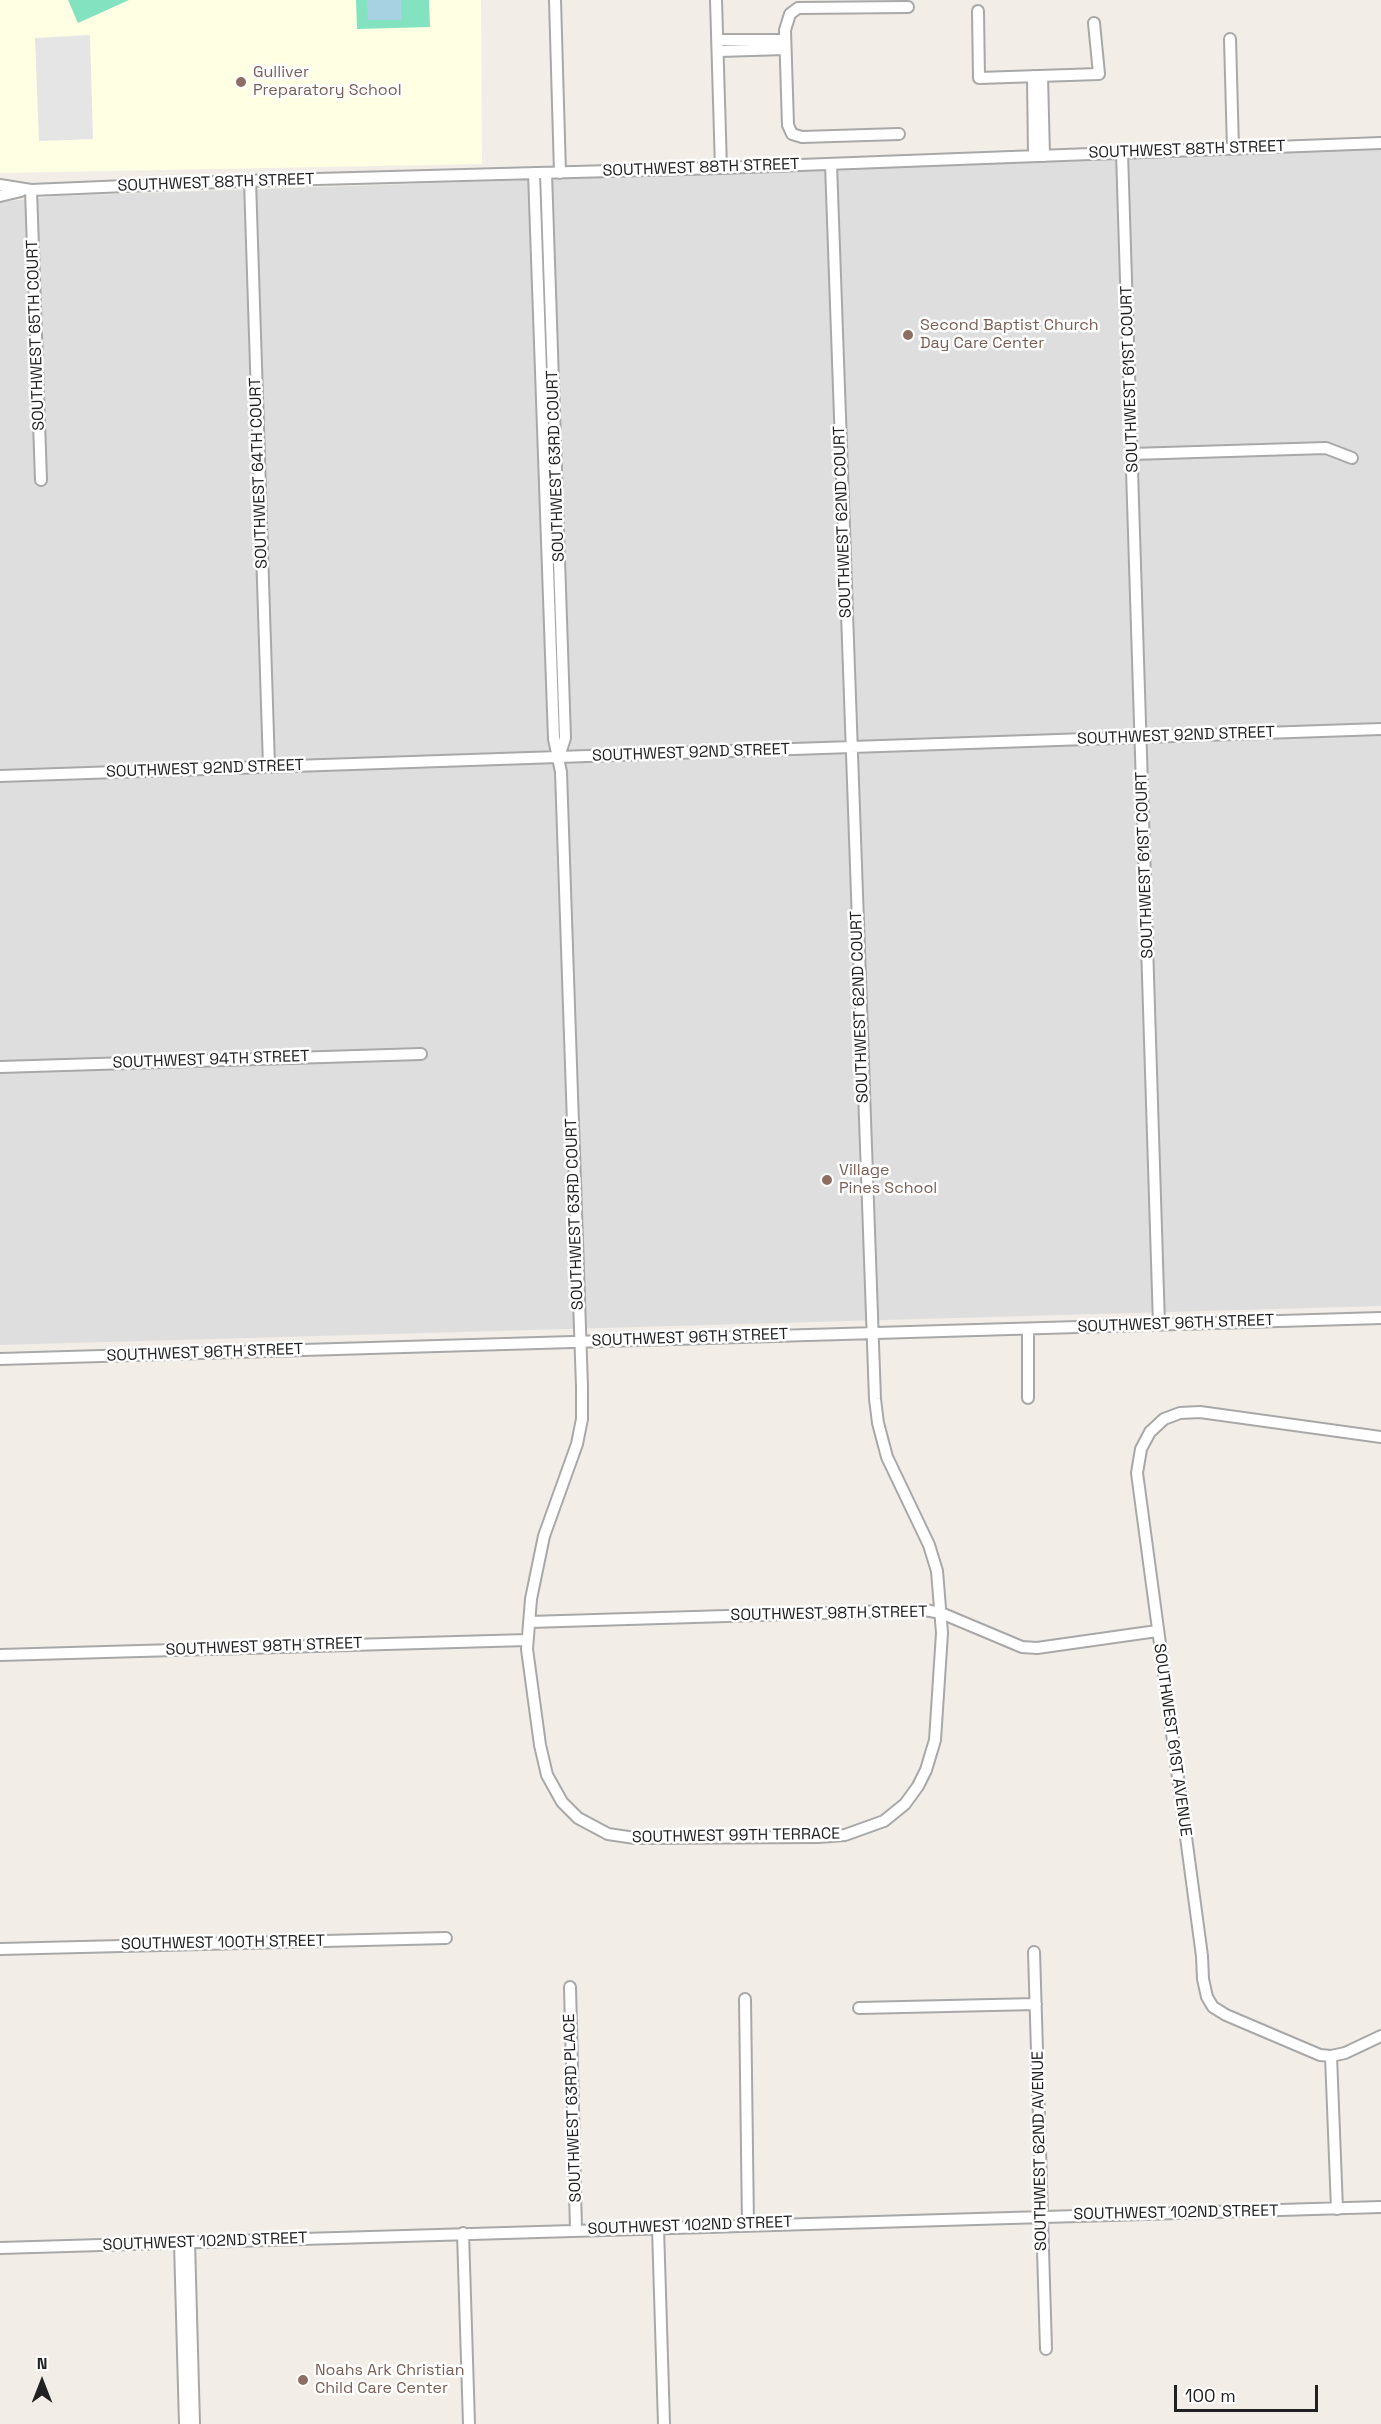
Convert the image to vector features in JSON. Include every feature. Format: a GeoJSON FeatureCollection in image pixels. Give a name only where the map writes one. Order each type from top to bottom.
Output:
{"type":"FeatureCollection","features":[{"type":"Feature","properties":{"kind":"street"},"geometry":{"type":"LineString","coordinates":[[555,0],[560,173]]}},
{"type":"Feature","properties":{"kind":"street"},"geometry":{"type":"LineString","coordinates":[[716,0],[721,168]]}},
{"type":"Feature","properties":{"kind":"street"},"geometry":{"type":"LineString","coordinates":[[899,134],[802,137],[789,131],[785,44],[787,20],[793,10],[812,7],[908,7]]}},
{"type":"Feature","properties":{"kind":"street"},"geometry":{"type":"LineString","coordinates":[[978,11],[979,78],[1099,74],[1094,22]]}},
{"type":"Feature","properties":{"kind":"street"},"geometry":{"type":"LineString","coordinates":[[1230,39],[1233,148]]}},
{"type":"Feature","properties":{"kind":"street"},"geometry":{"type":"LineString","coordinates":[[719,45],[785,44]]}},
{"type":"Feature","properties":{"kind":"street"},"geometry":{"type":"LineString","coordinates":[[1037,76],[1039,156]]}},
{"type":"Feature","properties":{"kind":"street","name":"SOUTHWEST 88TH STREET"},"geometry":{"type":"LineString","coordinates":[[0,196],[26,190],[250,181],[721,168],[1381,142]]}},
{"type":"Feature","properties":{"kind":"street","name":"SOUTHWEST 61ST COURT"},"geometry":{"type":"LineString","coordinates":[[1122,153],[1159,1324]]}},
{"type":"Feature","properties":{"kind":"street","name":"SOUTHWEST 62ND COURT"},"geometry":{"type":"LineString","coordinates":[[831,164],[874,1399],[883,1446],[928,1545],[939,1577],[941,1613],[941,1668],[933,1750],[923,1777],[912,1796],[897,1812],[884,1821]]}},
{"type":"Feature","properties":{"kind":"street","name":"SOUTHWEST 63RD COURT"},"geometry":{"type":"LineString","coordinates":[[546,173],[554,412],[550,636],[554,739],[559,757],[582,1387],[580,1430],[571,1465],[544,1536],[533,1588],[528,1640],[534,1705],[547,1775],[562,1802],[588,1825]]}},
{"type":"Feature","properties":{"kind":"street","name":"SOUTHWEST 63RD COURT"},"geometry":{"type":"LineString","coordinates":[[534,174],[542,412],[562,635],[565,738],[559,757]]}},
{"type":"Feature","properties":{"kind":"street","name":"SOUTHWEST 64TH COURT"},"geometry":{"type":"LineString","coordinates":[[250,181],[269,766]]}},
{"type":"Feature","properties":{"kind":"street","name":"SOUTHWEST 88TH STREET"},"geometry":{"type":"LineString","coordinates":[[0,185],[26,190]]}},
{"type":"Feature","properties":{"kind":"street","name":"SOUTHWEST 65TH COURT"},"geometry":{"type":"LineString","coordinates":[[26,190],[41,480]]}},
{"type":"Feature","properties":{"kind":"street"},"geometry":{"type":"LineString","coordinates":[[538,300],[551,300]]}},
{"type":"Feature","properties":{"kind":"street"},"geometry":{"type":"LineString","coordinates":[[542,412],[554,412]]}},
{"type":"Feature","properties":{"kind":"street"},"geometry":{"type":"LineString","coordinates":[[1132,454],[1326,448],[1352,458]]}},
{"type":"Feature","properties":{"kind":"street"},"geometry":{"type":"LineString","coordinates":[[550,636],[562,635]]}},
{"type":"Feature","properties":{"kind":"street","name":"SOUTHWEST 92ND STREET"},"geometry":{"type":"LineString","coordinates":[[0,776],[1381,729]]}},
{"type":"Feature","properties":{"kind":"street","name":"SOUTHWEST 94TH STREET"},"geometry":{"type":"LineString","coordinates":[[0,1067],[422,1054]]}},
{"type":"Feature","properties":{"kind":"street","name":"SOUTHWEST 96TH STREET"},"geometry":{"type":"LineString","coordinates":[[0,1359],[1381,1318]]}},
{"type":"Feature","properties":{"kind":"street"},"geometry":{"type":"LineString","coordinates":[[1028,1329],[1028,1398]]}},
{"type":"Feature","properties":{"kind":"street","name":"SOUTHWEST 61ST AVENUE"},"geometry":{"type":"LineString","coordinates":[[1331,2056],[1316,2054],[1233,2019],[1219,2011],[1207,1997],[1137,1473],[1141,1449],[1157,1424],[1180,1413],[1200,1412],[1381,1437]]}},
{"type":"Feature","properties":{"kind":"street","name":"SOUTHWEST 98TH STREET"},"geometry":{"type":"LineString","coordinates":[[529,1622],[926,1610],[941,1613],[1029,1648],[1157,1631]]}},
{"type":"Feature","properties":{"kind":"street","name":"SOUTHWEST 98TH STREET"},"geometry":{"type":"LineString","coordinates":[[0,1655],[528,1640]]}},
{"type":"Feature","properties":{"kind":"street","name":"SOUTHWEST 99TH TERRACE"},"geometry":{"type":"LineString","coordinates":[[588,1825],[617,1837],[635,1839],[806,1837],[845,1835],[884,1821]]}},
{"type":"Feature","properties":{"kind":"street","name":"SOUTHWEST 100TH STREET"},"geometry":{"type":"LineString","coordinates":[[0,1949],[446,1938]]}},
{"type":"Feature","properties":{"kind":"street","name":"SOUTHWEST 62ND AVENUE"},"geometry":{"type":"LineString","coordinates":[[1034,1953],[1046,2349]]}},
{"type":"Feature","properties":{"kind":"street","name":"SOUTHWEST 63RD PLACE"},"geometry":{"type":"LineString","coordinates":[[570,1987],[576,2230]]}},
{"type":"Feature","properties":{"kind":"street"},"geometry":{"type":"LineString","coordinates":[[745,1999],[748,2225]]}},
{"type":"Feature","properties":{"kind":"street"},"geometry":{"type":"LineString","coordinates":[[859,2008],[1036,2004]]}},
{"type":"Feature","properties":{"kind":"street"},"geometry":{"type":"LineString","coordinates":[[1337,2209],[1331,2056],[1345,2053],[1381,2036]]}},
{"type":"Feature","properties":{"kind":"street","name":"SOUTHWEST 102ND STREET"},"geometry":{"type":"LineString","coordinates":[[0,2248],[1381,2207]]}},
{"type":"Feature","properties":{"kind":"street"},"geometry":{"type":"LineString","coordinates":[[658,2228],[664,2424]]}},
{"type":"Feature","properties":{"kind":"street"},"geometry":{"type":"LineString","coordinates":[[463,2233],[469,2424]]}},
{"type":"Feature","properties":{"kind":"street"},"geometry":{"type":"LineString","coordinates":[[184,2242],[185,2424]]}},
{"type":"Feature","properties":{"kind":"street"},"geometry":{"type":"LineString","coordinates":[[184,2242],[194,2424]]}},
{"type":"Feature","properties":{"kind":"shaded area","name":"Gulliver Preparatory School"},"geometry":{"type":"Polygon","coordinates":[[[0,0],[481,0],[482,164],[0,173],[0,0]]]}},
{"type":"Feature","properties":{"kind":"shaded area"},"geometry":{"type":"Polygon","coordinates":[[[90,35],[93,139],[39,141],[35,38],[90,35]]]}},
{"type":"Feature","properties":{"kind":"shaded area"},"geometry":{"type":"Polygon","coordinates":[[[1381,149],[1381,1306],[0,1345],[0,202],[58,196],[1381,149]]]}},
{"type":"Feature","properties":{"kind":"green space"},"geometry":{"type":"Polygon","coordinates":[[[68,0],[129,0],[78,23],[68,0]]]}},
{"type":"Feature","properties":{"kind":"green space"},"geometry":{"type":"Polygon","coordinates":[[[356,0],[429,0],[430,27],[357,29],[356,0]]]}},
{"type":"Feature","properties":{"kind":"water"},"geometry":{"type":"Polygon","coordinates":[[[367,0],[401,0],[401,20],[368,20],[367,0]]]}},
{"type":"Feature","properties":{"kind":"place","name":"Gulliver Preparatory School"},"geometry":{"type":"Point","coordinates":[241,82]}},
{"type":"Feature","properties":{"kind":"place","name":"Second Baptist Church Day Care Center"},"geometry":{"type":"Point","coordinates":[908,335]}},
{"type":"Feature","properties":{"kind":"place","name":"Village Pines School"},"geometry":{"type":"Point","coordinates":[827,1180]}},
{"type":"Feature","properties":{"kind":"place","name":"Noahs Ark Christian Child Care Center"},"geometry":{"type":"Point","coordinates":[303,2380]}}]}
